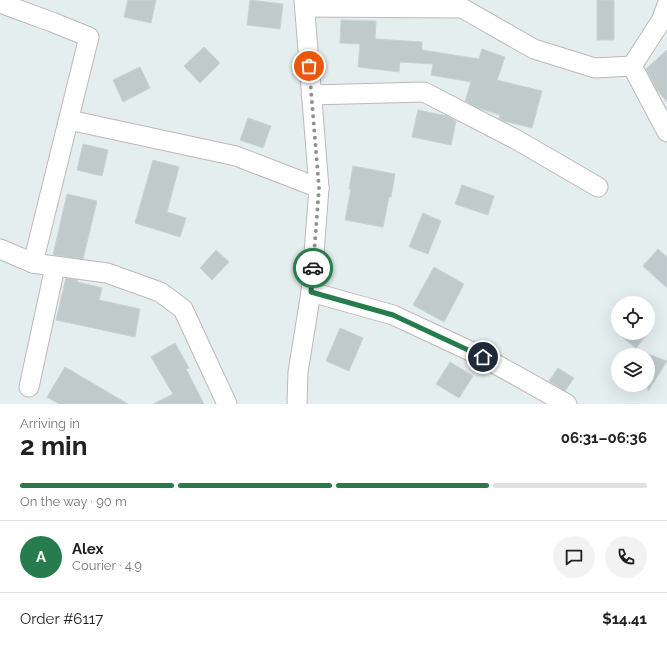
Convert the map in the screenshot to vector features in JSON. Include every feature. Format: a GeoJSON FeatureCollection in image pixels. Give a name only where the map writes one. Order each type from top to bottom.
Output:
{"type":"FeatureCollection","features":[{"type":"Feature","properties":{"kind":"street"},"geometry":{"type":"LineString","coordinates":[[0,3],[89,37],[33,263]]}},
{"type":"Feature","properties":{"kind":"street"},"geometry":{"type":"LineString","coordinates":[[297,404],[298,372],[311,292],[319,188],[304,4],[462,8],[534,49],[595,68],[632,66]]}},
{"type":"Feature","properties":{"kind":"street"},"geometry":{"type":"LineString","coordinates":[[632,66],[665,17]]}},
{"type":"Feature","properties":{"kind":"street"},"geometry":{"type":"LineString","coordinates":[[632,66],[667,132]]}},
{"type":"Feature","properties":{"kind":"street"},"geometry":{"type":"LineString","coordinates":[[311,95],[424,92],[517,140],[598,187]]}},
{"type":"Feature","properties":{"kind":"street"},"geometry":{"type":"LineString","coordinates":[[69,120],[236,156],[319,188]]}},
{"type":"Feature","properties":{"kind":"street"},"geometry":{"type":"LineString","coordinates":[[0,248],[33,263],[107,273],[160,292],[183,309],[227,404]]}},
{"type":"Feature","properties":{"kind":"street"},"geometry":{"type":"LineString","coordinates":[[29,387],[55,267]]}},
{"type":"Feature","properties":{"kind":"street"},"geometry":{"type":"LineString","coordinates":[[311,292],[393,315],[483,357],[567,404]]}},
{"type":"Feature","properties":{"kind":"building"},"geometry":{"type":"Polygon","coordinates":[[[128,0],[156,0],[151,23],[124,17],[128,0]]]}},
{"type":"Feature","properties":{"kind":"building"},"geometry":{"type":"Polygon","coordinates":[[[250,0],[283,4],[280,29],[247,25],[250,0]]]}},
{"type":"Feature","properties":{"kind":"building"},"geometry":{"type":"Polygon","coordinates":[[[597,0],[614,0],[614,40],[597,40],[597,0]]]}},
{"type":"Feature","properties":{"kind":"building"},"geometry":{"type":"Polygon","coordinates":[[[341,20],[376,21],[375,39],[422,42],[422,50],[479,59],[482,49],[505,57],[497,80],[542,91],[532,128],[504,121],[499,118],[500,115],[478,108],[465,101],[471,82],[431,75],[433,64],[400,62],[399,72],[358,67],[360,44],[340,43],[341,20]]]}},
{"type":"Feature","properties":{"kind":"building"},"geometry":{"type":"Polygon","coordinates":[[[204,47],[220,63],[200,83],[184,66],[204,47]]]}},
{"type":"Feature","properties":{"kind":"building"},"geometry":{"type":"Polygon","coordinates":[[[667,50],[667,102],[657,90],[646,69],[667,50]]]}},
{"type":"Feature","properties":{"kind":"building"},"geometry":{"type":"Polygon","coordinates":[[[140,67],[150,88],[123,102],[113,80],[140,67]]]}},
{"type":"Feature","properties":{"kind":"building"},"geometry":{"type":"Polygon","coordinates":[[[418,110],[447,116],[456,121],[451,145],[412,137],[418,110]]]}},
{"type":"Feature","properties":{"kind":"building"},"geometry":{"type":"Polygon","coordinates":[[[248,118],[271,126],[263,148],[240,140],[248,118]]]}},
{"type":"Feature","properties":{"kind":"building"},"geometry":{"type":"Polygon","coordinates":[[[83,144],[108,150],[102,176],[77,170],[83,144]]]}},
{"type":"Feature","properties":{"kind":"building"},"geometry":{"type":"Polygon","coordinates":[[[153,160],[179,167],[167,212],[186,218],[180,237],[135,223],[153,160]]]}},
{"type":"Feature","properties":{"kind":"building"},"geometry":{"type":"Polygon","coordinates":[[[353,166],[395,174],[383,227],[345,220],[351,189],[349,189],[353,166]]]}},
{"type":"Feature","properties":{"kind":"building"},"geometry":{"type":"Polygon","coordinates":[[[462,185],[494,196],[488,215],[455,204],[462,185]]]}},
{"type":"Feature","properties":{"kind":"building"},"geometry":{"type":"Polygon","coordinates":[[[67,194],[97,201],[83,259],[53,255],[67,194]]]}},
{"type":"Feature","properties":{"kind":"building"},"geometry":{"type":"Polygon","coordinates":[[[423,213],[441,221],[428,254],[409,247],[423,213]]]}},
{"type":"Feature","properties":{"kind":"building"},"geometry":{"type":"Polygon","coordinates":[[[658,249],[667,257],[667,288],[643,266],[658,249]]]}},
{"type":"Feature","properties":{"kind":"building"},"geometry":{"type":"Polygon","coordinates":[[[216,250],[229,262],[212,280],[200,268],[216,250]]]}},
{"type":"Feature","properties":{"kind":"building"},"geometry":{"type":"Polygon","coordinates":[[[434,267],[464,284],[444,322],[413,305],[434,267]]]}},
{"type":"Feature","properties":{"kind":"building"},"geometry":{"type":"Polygon","coordinates":[[[66,278],[78,280],[77,282],[102,288],[99,300],[140,309],[135,337],[56,320],[66,278]]]}},
{"type":"Feature","properties":{"kind":"building"},"geometry":{"type":"Polygon","coordinates":[[[340,328],[363,338],[349,371],[326,361],[340,328]]]}},
{"type":"Feature","properties":{"kind":"building"},"geometry":{"type":"Polygon","coordinates":[[[626,340],[642,340],[636,348],[626,340]]]}},
{"type":"Feature","properties":{"kind":"building"},"geometry":{"type":"Polygon","coordinates":[[[175,343],[189,368],[186,369],[204,404],[153,404],[173,394],[151,357],[175,343]]]}},
{"type":"Feature","properties":{"kind":"building"},"geometry":{"type":"Polygon","coordinates":[[[655,357],[667,361],[655,380],[655,357]]]}},
{"type":"Feature","properties":{"kind":"building"},"geometry":{"type":"Polygon","coordinates":[[[450,362],[473,376],[459,398],[436,384],[450,362]]]}},
{"type":"Feature","properties":{"kind":"building"},"geometry":{"type":"Polygon","coordinates":[[[65,367],[128,404],[59,404],[47,397],[65,367]]]}},
{"type":"Feature","properties":{"kind":"building"},"geometry":{"type":"Polygon","coordinates":[[[558,368],[574,378],[565,391],[549,381],[558,368]]]}},
{"type":"Feature","properties":{"kind":"way so far"},"geometry":{"type":"LineString","coordinates":[[309,66],[319,188],[313,268]]}},
{"type":"Feature","properties":{"kind":"route"},"geometry":{"type":"LineString","coordinates":[[313,268],[311,292],[393,315],[483,357]]}}]}
